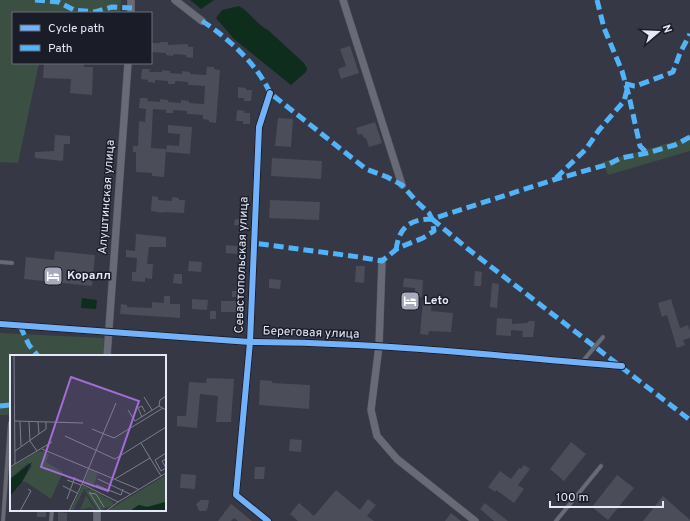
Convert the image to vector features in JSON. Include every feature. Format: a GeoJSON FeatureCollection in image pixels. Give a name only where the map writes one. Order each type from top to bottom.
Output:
{"type":"FeatureCollection","features":[{"type":"Feature","properties":{"kind":"street"},"geometry":{"type":"LineString","coordinates":[[131,0],[131,12]]}},
{"type":"Feature","properties":{"kind":"street"},"geometry":{"type":"LineString","coordinates":[[175,0],[202,21]]}},
{"type":"Feature","properties":{"kind":"street"},"geometry":{"type":"LineString","coordinates":[[343,0],[402,185]]}},
{"type":"Feature","properties":{"kind":"street","name":"Алуштинская улица"},"geometry":{"type":"LineString","coordinates":[[107,355],[128,64]]}},
{"type":"Feature","properties":{"kind":"street","name":"Севастопольская улица"},"geometry":{"type":"LineString","coordinates":[[268,521],[236,495],[250,342],[259,127],[270,93]]}},
{"type":"Feature","properties":{"kind":"street"},"geometry":{"type":"LineString","coordinates":[[382,261],[379,346],[371,410],[377,436],[397,459],[475,521]]}},
{"type":"Feature","properties":{"kind":"street","name":"Береговая улица"},"geometry":{"type":"LineString","coordinates":[[0,324],[250,342],[379,346],[622,366]]}},
{"type":"Feature","properties":{"kind":"street"},"geometry":{"type":"LineString","coordinates":[[96,521],[97,511]]}},
{"type":"Feature","properties":{"kind":"lane"},"geometry":{"type":"LineString","coordinates":[[0,262],[12,263]]}},
{"type":"Feature","properties":{"kind":"lane"},"geometry":{"type":"LineString","coordinates":[[580,363],[604,337]]}},
{"type":"Feature","properties":{"kind":"lane"},"geometry":{"type":"LineString","coordinates":[[3,521],[10,422]]}},
{"type":"Feature","properties":{"kind":"lane"},"geometry":{"type":"LineString","coordinates":[[556,521],[601,466]]}},
{"type":"Feature","properties":{"kind":"lane"},"geometry":{"type":"LineString","coordinates":[[51,521],[52,511]]}},
{"type":"Feature","properties":{"kind":"shaded area"},"geometry":{"type":"Polygon","coordinates":[[[0,0],[121,0],[120,12],[12,12],[12,64],[39,64],[18,163],[0,162],[0,0]]]}},
{"type":"Feature","properties":{"kind":"shaded area"},"geometry":{"type":"Polygon","coordinates":[[[190,0],[214,0],[201,9],[190,0]]]}},
{"type":"Feature","properties":{"kind":"shaded area"},"geometry":{"type":"Polygon","coordinates":[[[239,6],[304,63],[307,68],[306,72],[291,85],[234,39],[216,18],[222,10],[239,6]]]}},
{"type":"Feature","properties":{"kind":"shaded area"},"geometry":{"type":"Polygon","coordinates":[[[690,137],[690,151],[608,175],[602,162],[690,137]]]}},
{"type":"Feature","properties":{"kind":"shaded area"},"geometry":{"type":"Polygon","coordinates":[[[82,298],[97,300],[96,309],[81,308],[82,298]]]}},
{"type":"Feature","properties":{"kind":"shaded area"},"geometry":{"type":"Polygon","coordinates":[[[0,333],[104,338],[103,355],[10,355],[10,415],[0,415],[0,333]]]}},
{"type":"Feature","properties":{"kind":"building"},"geometry":{"type":"Polygon","coordinates":[[[168,42],[168,45],[188,44],[188,47],[193,47],[193,58],[186,57],[186,55],[173,54],[173,56],[166,55],[166,53],[152,52],[152,43],[168,42]]]}},
{"type":"Feature","properties":{"kind":"building"},"geometry":{"type":"Polygon","coordinates":[[[350,46],[359,73],[341,79],[338,69],[346,66],[340,49],[350,46]]]}},
{"type":"Feature","properties":{"kind":"building"},"geometry":{"type":"Polygon","coordinates":[[[44,64],[84,64],[84,67],[93,67],[92,95],[70,93],[71,79],[43,78],[44,64]]]}},
{"type":"Feature","properties":{"kind":"building"},"geometry":{"type":"Polygon","coordinates":[[[207,67],[214,67],[214,69],[220,70],[216,123],[203,119],[203,115],[187,114],[187,111],[173,110],[173,113],[166,113],[166,110],[153,109],[151,148],[166,149],[164,177],[152,176],[152,173],[136,172],[136,152],[133,152],[133,146],[138,146],[139,121],[145,122],[146,109],[139,108],[140,98],[148,98],[147,101],[160,102],[160,99],[168,100],[168,102],[181,103],[181,100],[189,101],[189,103],[204,104],[205,86],[188,85],[188,82],[175,81],[175,84],[168,84],[168,81],[155,80],[155,83],[148,82],[148,80],[141,79],[142,69],[150,69],[149,72],[162,72],[162,70],[170,71],[170,73],[182,74],[182,71],[190,72],[190,74],[206,75],[207,67]]]}},
{"type":"Feature","properties":{"kind":"building"},"geometry":{"type":"Polygon","coordinates":[[[238,87],[246,88],[246,90],[252,90],[251,101],[244,101],[244,98],[238,98],[238,87]]]}},
{"type":"Feature","properties":{"kind":"building"},"geometry":{"type":"Polygon","coordinates":[[[237,110],[245,111],[244,113],[250,113],[250,124],[243,124],[243,121],[236,121],[237,110]]]}},
{"type":"Feature","properties":{"kind":"building"},"geometry":{"type":"Polygon","coordinates":[[[278,118],[293,119],[291,147],[275,146],[278,118]]]}},
{"type":"Feature","properties":{"kind":"building"},"geometry":{"type":"Polygon","coordinates":[[[375,122],[382,143],[369,147],[366,138],[364,138],[362,134],[358,135],[356,128],[375,122]]]}},
{"type":"Feature","properties":{"kind":"building"},"geometry":{"type":"Polygon","coordinates":[[[168,125],[192,127],[190,154],[166,152],[167,145],[179,146],[180,134],[168,133],[168,125]]]}},
{"type":"Feature","properties":{"kind":"building"},"geometry":{"type":"Polygon","coordinates":[[[55,135],[70,136],[70,144],[64,144],[63,161],[35,158],[35,152],[54,151],[55,135]]]}},
{"type":"Feature","properties":{"kind":"building"},"geometry":{"type":"Polygon","coordinates":[[[272,158],[322,161],[321,179],[271,176],[272,158]]]}},
{"type":"Feature","properties":{"kind":"building"},"geometry":{"type":"Polygon","coordinates":[[[152,196],[158,197],[158,200],[172,201],[172,197],[179,198],[179,200],[185,200],[184,213],[163,213],[151,211],[152,196]]]}},
{"type":"Feature","properties":{"kind":"building"},"geometry":{"type":"Polygon","coordinates":[[[270,200],[320,202],[319,220],[269,218],[270,200]]]}},
{"type":"Feature","properties":{"kind":"building"},"geometry":{"type":"Polygon","coordinates":[[[235,219],[248,220],[248,226],[234,225],[235,219]]]}},
{"type":"Feature","properties":{"kind":"building"},"geometry":{"type":"Polygon","coordinates":[[[136,234],[166,237],[166,247],[149,247],[147,264],[153,264],[152,279],[145,278],[145,282],[132,281],[132,272],[136,272],[137,258],[126,257],[126,250],[135,251],[136,234]]]}},
{"type":"Feature","properties":{"kind":"building"},"geometry":{"type":"Polygon","coordinates":[[[226,245],[237,246],[237,254],[226,253],[226,245]]]}},
{"type":"Feature","properties":{"kind":"building"},"geometry":{"type":"Polygon","coordinates":[[[55,251],[95,255],[92,286],[24,279],[26,257],[54,260],[55,251]]]}},
{"type":"Feature","properties":{"kind":"building"},"geometry":{"type":"Polygon","coordinates":[[[189,261],[202,262],[201,272],[188,271],[189,261]]]}},
{"type":"Feature","properties":{"kind":"building"},"geometry":{"type":"Polygon","coordinates":[[[356,266],[365,266],[364,283],[355,282],[356,266]]]}},
{"type":"Feature","properties":{"kind":"building"},"geometry":{"type":"Polygon","coordinates":[[[475,271],[482,272],[481,286],[474,286],[475,271]]]}},
{"type":"Feature","properties":{"kind":"building"},"geometry":{"type":"Polygon","coordinates":[[[174,274],[182,274],[182,284],[173,283],[174,274]]]}},
{"type":"Feature","properties":{"kind":"building"},"geometry":{"type":"Polygon","coordinates":[[[404,278],[423,280],[422,297],[415,297],[415,288],[403,287],[404,278]]]}},
{"type":"Feature","properties":{"kind":"building"},"geometry":{"type":"Polygon","coordinates":[[[269,279],[281,280],[280,289],[269,288],[269,279]]]}},
{"type":"Feature","properties":{"kind":"building"},"geometry":{"type":"Polygon","coordinates":[[[492,283],[499,284],[497,308],[490,307],[492,283]]]}},
{"type":"Feature","properties":{"kind":"building"},"geometry":{"type":"Polygon","coordinates":[[[232,291],[240,291],[240,297],[232,297],[232,291]]]}},
{"type":"Feature","properties":{"kind":"building"},"geometry":{"type":"Polygon","coordinates":[[[164,296],[170,296],[170,304],[180,304],[180,318],[120,314],[121,304],[127,305],[127,307],[152,308],[152,302],[164,303],[164,296]]]}},
{"type":"Feature","properties":{"kind":"building"},"geometry":{"type":"Polygon","coordinates":[[[192,299],[208,300],[207,310],[192,309],[192,299]]]}},
{"type":"Feature","properties":{"kind":"building"},"geometry":{"type":"Polygon","coordinates":[[[671,299],[680,328],[688,325],[690,331],[690,338],[683,340],[685,345],[677,348],[667,315],[662,317],[658,303],[671,299]]]}},
{"type":"Feature","properties":{"kind":"building"},"geometry":{"type":"Polygon","coordinates":[[[423,300],[432,301],[431,311],[453,313],[451,332],[429,331],[428,335],[420,334],[423,300]]]}},
{"type":"Feature","properties":{"kind":"building"},"geometry":{"type":"Polygon","coordinates":[[[221,301],[236,301],[236,312],[221,312],[221,301]]]}},
{"type":"Feature","properties":{"kind":"building"},"geometry":{"type":"Polygon","coordinates":[[[210,311],[216,311],[216,319],[210,319],[210,311]]]}},
{"type":"Feature","properties":{"kind":"building"},"geometry":{"type":"Polygon","coordinates":[[[497,318],[512,319],[512,324],[534,321],[533,337],[522,337],[523,331],[511,330],[511,336],[496,335],[497,318]]]}},
{"type":"Feature","properties":{"kind":"building"},"geometry":{"type":"Polygon","coordinates":[[[207,378],[234,379],[231,422],[216,422],[218,396],[200,394],[197,428],[177,426],[177,416],[186,416],[189,382],[206,383],[207,378]]]}},
{"type":"Feature","properties":{"kind":"building"},"geometry":{"type":"Polygon","coordinates":[[[260,380],[272,381],[272,383],[310,385],[309,409],[259,405],[260,380]]]}},
{"type":"Feature","properties":{"kind":"building"},"geometry":{"type":"Polygon","coordinates":[[[290,439],[302,440],[301,452],[289,451],[290,439]]]}},
{"type":"Feature","properties":{"kind":"building"},"geometry":{"type":"Polygon","coordinates":[[[571,442],[586,454],[564,481],[550,469],[571,442]]]}},
{"type":"Feature","properties":{"kind":"building"},"geometry":{"type":"Polygon","coordinates":[[[524,465],[530,469],[518,485],[524,489],[514,503],[496,490],[495,492],[488,487],[500,471],[511,479],[519,468],[521,469],[524,465]]]}},
{"type":"Feature","properties":{"kind":"building"},"geometry":{"type":"Polygon","coordinates":[[[255,467],[265,467],[264,479],[254,479],[255,467]]]}},
{"type":"Feature","properties":{"kind":"building"},"geometry":{"type":"Polygon","coordinates":[[[181,474],[196,475],[195,489],[180,488],[181,474]]]}},
{"type":"Feature","properties":{"kind":"building"},"geometry":{"type":"Polygon","coordinates":[[[617,475],[634,488],[608,520],[592,507],[617,475]]]}},
{"type":"Feature","properties":{"kind":"building"},"geometry":{"type":"Polygon","coordinates":[[[336,490],[360,510],[368,499],[376,505],[367,516],[374,521],[298,521],[290,514],[299,503],[314,516],[336,490]]]}},
{"type":"Feature","properties":{"kind":"building"},"geometry":{"type":"Polygon","coordinates":[[[663,496],[690,520],[690,521],[643,521],[663,496]]]}},
{"type":"Feature","properties":{"kind":"building"},"geometry":{"type":"Polygon","coordinates":[[[201,500],[209,500],[206,511],[199,511],[196,504],[201,500]]]}},
{"type":"Feature","properties":{"kind":"building"},"geometry":{"type":"Polygon","coordinates":[[[485,503],[508,521],[494,521],[480,509],[485,503]]]}},
{"type":"Feature","properties":{"kind":"building"},"geometry":{"type":"Polygon","coordinates":[[[231,504],[252,521],[238,521],[234,518],[231,521],[218,521],[231,504]]]}},
{"type":"Feature","properties":{"kind":"building"},"geometry":{"type":"Polygon","coordinates":[[[37,511],[46,511],[46,517],[37,517],[37,511]]]}},
{"type":"Feature","properties":{"kind":"building"},"geometry":{"type":"Polygon","coordinates":[[[58,512],[67,513],[67,521],[58,521],[58,512]]]}},
{"type":"Feature","properties":{"kind":"building"},"geometry":{"type":"Polygon","coordinates":[[[451,513],[461,521],[445,521],[451,513]]]}},
{"type":"Feature","properties":{"kind":"marked path"},"geometry":{"type":"LineString","coordinates":[[35,0],[58,2],[74,10],[95,12],[112,7],[132,8]]}},
{"type":"Feature","properties":{"kind":"marked path"},"geometry":{"type":"LineString","coordinates":[[597,0],[604,28],[622,71],[640,146],[647,153]]}},
{"type":"Feature","properties":{"kind":"marked path"},"geometry":{"type":"LineString","coordinates":[[202,21],[241,52],[258,72],[270,93],[366,169],[387,177],[402,185],[429,213],[432,219],[434,231],[423,238],[398,248],[382,261],[253,243]]}},
{"type":"Feature","properties":{"kind":"marked path"},"geometry":{"type":"LineString","coordinates":[[625,84],[635,86],[673,72],[680,53],[690,34]]}},
{"type":"Feature","properties":{"kind":"marked path"},"geometry":{"type":"LineString","coordinates":[[556,178],[586,149],[599,130],[624,101],[627,90]]}},
{"type":"Feature","properties":{"kind":"marked path"},"geometry":{"type":"LineString","coordinates":[[396,250],[400,235],[403,230],[412,223],[424,219],[432,219],[553,180],[609,164],[621,158],[647,153],[675,145],[690,137]]}},
{"type":"Feature","properties":{"kind":"marked path"},"geometry":{"type":"LineString","coordinates":[[432,219],[468,249],[690,420]]}},
{"type":"Feature","properties":{"kind":"marked path"},"geometry":{"type":"LineString","coordinates":[[20,326],[29,345],[37,355]]}},
{"type":"Feature","properties":{"kind":"marked path"},"geometry":{"type":"LineString","coordinates":[[0,406],[10,405]]}},
{"type":"Feature","properties":{"kind":"cycle path"},"geometry":{"type":"LineString","coordinates":[[268,521],[236,495],[250,342],[259,127],[270,93]]}},
{"type":"Feature","properties":{"kind":"cycle path"},"geometry":{"type":"LineString","coordinates":[[0,324],[250,342],[343,344],[390,347],[622,366]]}},
{"type":"Feature","properties":{"kind":"place","name":"Коралл"},"geometry":{"type":"Point","coordinates":[53,276]}},
{"type":"Feature","properties":{"kind":"place","name":"Leto"},"geometry":{"type":"Point","coordinates":[410,301]}}]}
